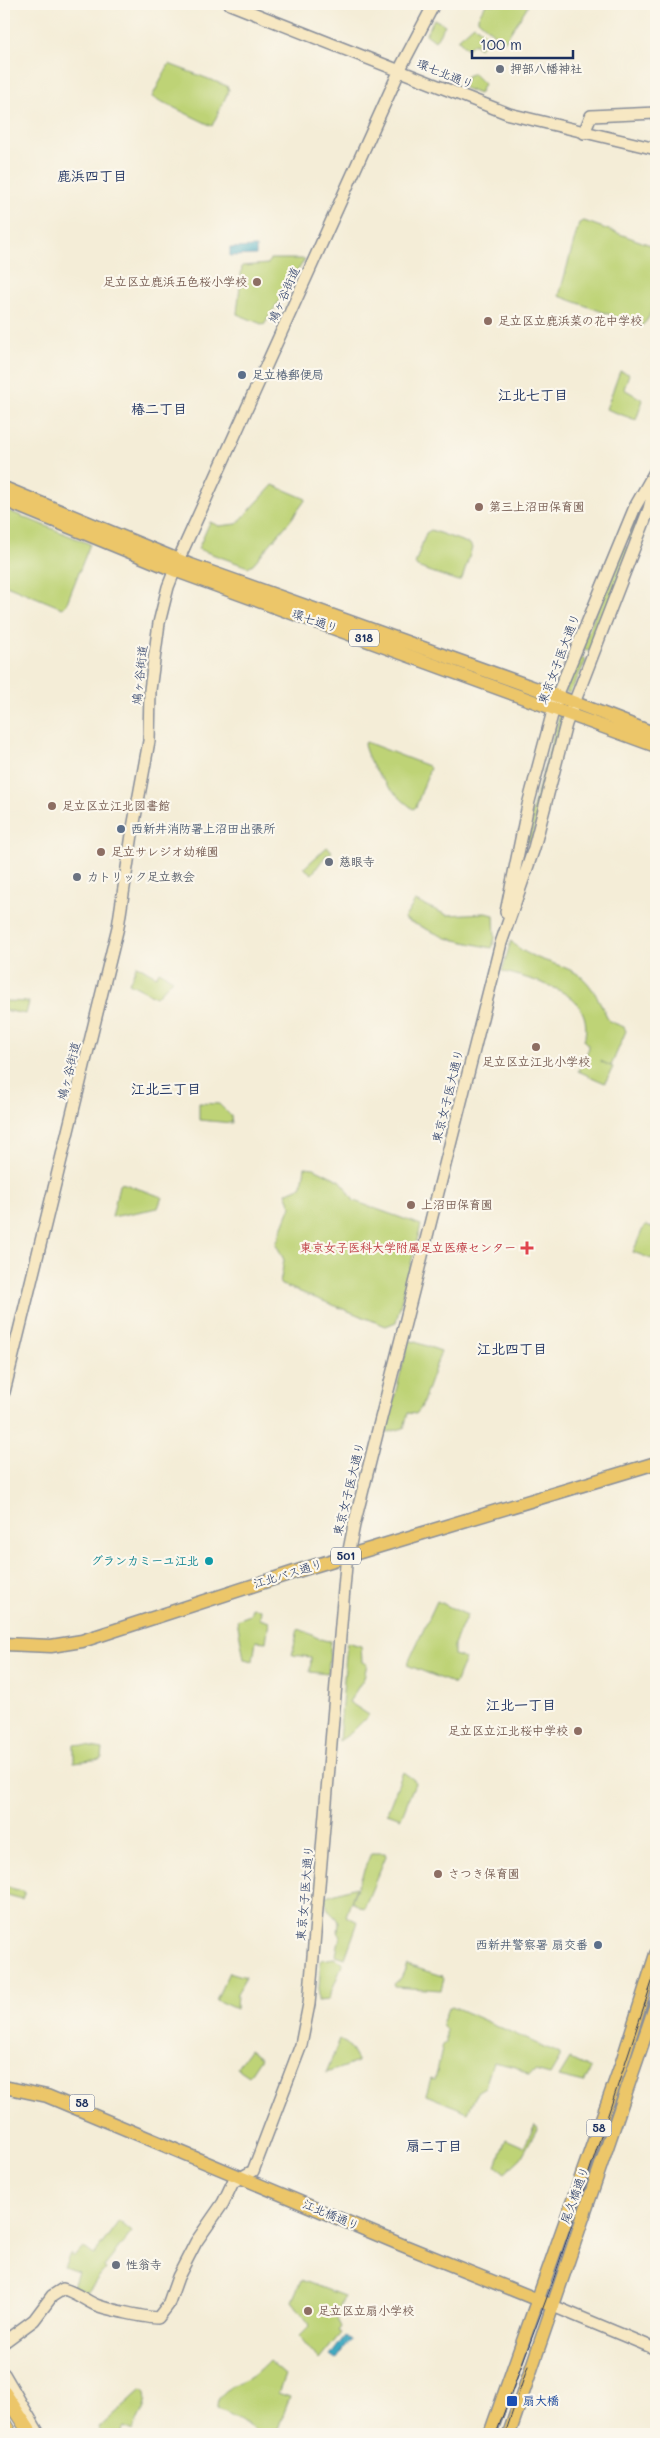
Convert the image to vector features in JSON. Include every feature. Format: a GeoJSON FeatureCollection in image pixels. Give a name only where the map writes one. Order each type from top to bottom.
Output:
{"type":"FeatureCollection","features":[{"type":"Feature","properties":{"kind":"highway"},"geometry":{"type":"LineString","coordinates":[[4,2393],[31,2434]]}},
{"type":"Feature","properties":{"kind":"highway"},"geometry":{"type":"LineString","coordinates":[[4,2399],[23,2434]]}},
{"type":"Feature","properties":{"kind":"highway"},"geometry":{"type":"LineString","coordinates":[[4,2405],[23,2434]]}},
{"type":"Feature","properties":{"kind":"highway"},"geometry":{"type":"LineString","coordinates":[[4,2424],[10,2434]]}},
{"type":"Feature","properties":{"kind":"main road","name":"環七通り"},"geometry":{"type":"LineString","coordinates":[[4,488],[176,565]]}},
{"type":"Feature","properties":{"kind":"main road","name":"環七通り"},"geometry":{"type":"LineString","coordinates":[[4,500],[176,565],[556,702],[656,734]]}},
{"type":"Feature","properties":{"kind":"main road","name":"環七通り"},"geometry":{"type":"LineString","coordinates":[[573,708],[656,746]]}},
{"type":"Feature","properties":{"kind":"main road","name":"江北バス通り"},"geometry":{"type":"LineString","coordinates":[[4,1644],[51,1646],[82,1641],[347,1556],[656,1464]]}},
{"type":"Feature","properties":{"kind":"main road","name":"尾久橋通り"},"geometry":{"type":"LineString","coordinates":[[490,2434],[625,2055],[656,1954]]}},
{"type":"Feature","properties":{"kind":"main road","name":"尾久橋通り"},"geometry":{"type":"LineString","coordinates":[[509,2434],[656,2004]]}},
{"type":"Feature","properties":{"kind":"main road","name":"58"},"geometry":{"type":"LineString","coordinates":[[4,2079],[36,2086],[128,2122],[154,2142]]}},
{"type":"Feature","properties":{"kind":"main road","name":"江北橋通り"},"geometry":{"type":"LineString","coordinates":[[4,2087],[47,2096],[553,2306]]}},
{"type":"Feature","properties":{"kind":"main road","name":"58"},"geometry":{"type":"LineString","coordinates":[[4,2094],[35,2100],[120,2135],[154,2142]]}},
{"type":"Feature","properties":{"kind":"street","name":"環七北通り"},"geometry":{"type":"LineString","coordinates":[[230,4],[515,116],[656,149]]}},
{"type":"Feature","properties":{"kind":"street","name":"鳩ヶ谷街道"},"geometry":{"type":"LineString","coordinates":[[4,1392],[118,927],[132,828],[149,741],[150,690],[164,597],[176,565],[400,72],[434,4]]}},
{"type":"Feature","properties":{"kind":"street"},"geometry":{"type":"LineString","coordinates":[[584,133],[591,116],[656,113]]}},
{"type":"Feature","properties":{"kind":"street","name":"東京女子医大通り"},"geometry":{"type":"LineString","coordinates":[[507,926],[506,914],[516,858],[528,805],[553,719],[556,702],[635,507],[656,470]]}},
{"type":"Feature","properties":{"kind":"street","name":"東京女子医大通り"},"geometry":{"type":"LineString","coordinates":[[4,2342],[34,2320],[52,2296],[63,2289],[106,2308],[158,2318],[168,2305],[178,2277],[196,2242],[223,2203],[233,2182],[253,2171],[301,2045],[309,2009],[347,1556],[381,1416],[507,926],[534,848],[558,752],[573,708],[650,509],[656,480]]}},
{"type":"Feature","properties":{"kind":"street"},"geometry":{"type":"LineString","coordinates":[[621,541],[635,546]]}},
{"type":"Feature","properties":{"kind":"street","name":"江北橋通り"},"geometry":{"type":"LineString","coordinates":[[553,2306],[656,2349]]}},
{"type":"Feature","properties":{"kind":"street"},"geometry":{"type":"LineString","coordinates":[[4,2374],[39,2434]]}},
{"type":"Feature","properties":{"kind":"street"},"geometry":{"type":"LineString","coordinates":[[4,2416],[16,2434]]}},
{"type":"Feature","properties":{"kind":"green space"},"geometry":{"type":"Polygon","coordinates":[[[486,4],[529,4],[505,41],[502,41],[478,20],[486,4]]]}},
{"type":"Feature","properties":{"kind":"green space"},"geometry":{"type":"Polygon","coordinates":[[[434,19],[445,25],[435,41],[426,34],[434,19]]]}},
{"type":"Feature","properties":{"kind":"green space"},"geometry":{"type":"Polygon","coordinates":[[[474,25],[490,38],[479,48],[475,43],[467,49],[458,39],[474,25]]]}},
{"type":"Feature","properties":{"kind":"green space"},"geometry":{"type":"Polygon","coordinates":[[[169,64],[227,86],[229,90],[212,126],[152,97],[169,64]]]}},
{"type":"Feature","properties":{"kind":"green space"},"geometry":{"type":"Polygon","coordinates":[[[473,73],[484,84],[479,94],[464,88],[463,85],[467,76],[473,73]]]}},
{"type":"Feature","properties":{"kind":"green space"},"geometry":{"type":"Polygon","coordinates":[[[584,221],[656,247],[656,290],[654,301],[647,320],[641,326],[559,296],[579,223],[584,221]]]}},
{"type":"Feature","properties":{"kind":"green space"},"geometry":{"type":"Polygon","coordinates":[[[270,259],[305,259],[264,325],[237,314],[242,266],[268,264],[270,259]]]}},
{"type":"Feature","properties":{"kind":"green space"},"geometry":{"type":"Polygon","coordinates":[[[620,371],[629,374],[624,389],[643,400],[636,420],[606,409],[620,371]]]}},
{"type":"Feature","properties":{"kind":"green space"},"geometry":{"type":"Polygon","coordinates":[[[273,485],[306,499],[290,521],[253,564],[248,567],[198,549],[210,522],[219,526],[237,524],[273,485]]]}},
{"type":"Feature","properties":{"kind":"green space"},"geometry":{"type":"Polygon","coordinates":[[[642,504],[645,506],[633,541],[628,537],[642,504]]]}},
{"type":"Feature","properties":{"kind":"green space"},"geometry":{"type":"Polygon","coordinates":[[[4,509],[90,544],[66,605],[62,608],[4,584],[4,509]]]}},
{"type":"Feature","properties":{"kind":"green space"},"geometry":{"type":"Polygon","coordinates":[[[431,530],[470,544],[472,548],[462,579],[458,581],[417,567],[415,564],[426,533],[431,530]]]}},
{"type":"Feature","properties":{"kind":"green space"},"geometry":{"type":"Polygon","coordinates":[[[626,546],[629,549],[593,649],[588,651],[584,649],[583,644],[621,550],[626,546]]]}},
{"type":"Feature","properties":{"kind":"green space"},"geometry":{"type":"Polygon","coordinates":[[[580,657],[586,660],[585,663],[570,693],[566,692],[568,680],[580,657]]]}},
{"type":"Feature","properties":{"kind":"green space"},"geometry":{"type":"Polygon","coordinates":[[[559,716],[563,718],[531,841],[527,842],[524,840],[559,716]]]}},
{"type":"Feature","properties":{"kind":"green space"},"geometry":{"type":"Polygon","coordinates":[[[366,742],[430,768],[416,807],[413,809],[383,781],[367,755],[364,745],[366,742]]]}},
{"type":"Feature","properties":{"kind":"green space"},"geometry":{"type":"Polygon","coordinates":[[[327,847],[332,851],[329,855],[327,854],[312,874],[304,868],[327,847]]]}},
{"type":"Feature","properties":{"kind":"green space"},"geometry":{"type":"Polygon","coordinates":[[[415,901],[447,915],[485,913],[494,915],[495,938],[492,948],[446,938],[404,919],[415,901]]]}},
{"type":"Feature","properties":{"kind":"green space"},"geometry":{"type":"Polygon","coordinates":[[[511,941],[525,952],[568,969],[582,977],[596,995],[609,1021],[624,1027],[626,1031],[611,1066],[600,1061],[613,1067],[605,1083],[578,1071],[589,1048],[584,1041],[586,1024],[582,1011],[573,1000],[561,991],[547,985],[502,971],[511,941]]]}},
{"type":"Feature","properties":{"kind":"green space"},"geometry":{"type":"Polygon","coordinates":[[[137,965],[156,976],[159,971],[173,979],[156,997],[129,983],[137,965]]]}},
{"type":"Feature","properties":{"kind":"green space"},"geometry":{"type":"Polygon","coordinates":[[[4,1001],[29,1002],[26,1014],[4,1010],[4,1001]]]}},
{"type":"Feature","properties":{"kind":"green space"},"geometry":{"type":"Polygon","coordinates":[[[199,1103],[219,1104],[231,1116],[232,1123],[199,1120],[199,1103]]]}},
{"type":"Feature","properties":{"kind":"green space"},"geometry":{"type":"Polygon","coordinates":[[[305,1167],[314,1168],[341,1181],[354,1201],[421,1225],[396,1322],[386,1326],[280,1284],[284,1260],[276,1244],[291,1206],[286,1193],[302,1186],[305,1167]]]}},
{"type":"Feature","properties":{"kind":"green space"},"geometry":{"type":"Polygon","coordinates":[[[122,1183],[162,1197],[158,1208],[112,1217],[119,1185],[122,1183]]]}},
{"type":"Feature","properties":{"kind":"green space"},"geometry":{"type":"Polygon","coordinates":[[[647,1225],[656,1229],[656,1250],[652,1259],[633,1252],[644,1226],[647,1225]]]}},
{"type":"Feature","properties":{"kind":"green space"},"geometry":{"type":"Polygon","coordinates":[[[409,1340],[441,1351],[421,1408],[416,1414],[408,1413],[404,1428],[385,1433],[409,1340]]]}},
{"type":"Feature","properties":{"kind":"green space"},"geometry":{"type":"Polygon","coordinates":[[[437,1601],[467,1615],[454,1644],[454,1655],[465,1659],[455,1684],[407,1665],[437,1601]]]}},
{"type":"Feature","properties":{"kind":"green space"},"geometry":{"type":"Polygon","coordinates":[[[252,1608],[261,1609],[260,1619],[269,1622],[266,1642],[256,1641],[253,1661],[244,1659],[237,1620],[250,1615],[252,1608]]]}},
{"type":"Feature","properties":{"kind":"green space"},"geometry":{"type":"Polygon","coordinates":[[[298,1629],[322,1640],[331,1641],[328,1674],[310,1672],[311,1657],[292,1655],[298,1629]]]}},
{"type":"Feature","properties":{"kind":"green space"},"geometry":{"type":"Polygon","coordinates":[[[347,1642],[361,1646],[362,1662],[367,1664],[364,1678],[349,1702],[369,1715],[351,1733],[339,1741],[347,1642]]]}},
{"type":"Feature","properties":{"kind":"green space"},"geometry":{"type":"Polygon","coordinates":[[[74,1744],[103,1749],[102,1759],[74,1762],[74,1744]]]}},
{"type":"Feature","properties":{"kind":"green space"},"geometry":{"type":"Polygon","coordinates":[[[403,1772],[414,1780],[415,1783],[401,1818],[387,1813],[403,1772]]]}},
{"type":"Feature","properties":{"kind":"green space"},"geometry":{"type":"Polygon","coordinates":[[[371,1853],[385,1853],[386,1856],[364,1908],[351,1902],[371,1853]]]}},
{"type":"Feature","properties":{"kind":"green space"},"geometry":{"type":"Polygon","coordinates":[[[4,1886],[25,1892],[22,1899],[4,1894],[4,1886]]]}},
{"type":"Feature","properties":{"kind":"green space"},"geometry":{"type":"Polygon","coordinates":[[[356,1887],[346,1916],[358,1922],[345,1958],[336,1955],[340,1936],[338,1933],[339,1921],[327,1908],[326,1896],[356,1887]]]}},
{"type":"Feature","properties":{"kind":"green space"},"geometry":{"type":"Polygon","coordinates":[[[334,1958],[343,1963],[328,2000],[318,2001],[321,1960],[334,1958]]]}},
{"type":"Feature","properties":{"kind":"green space"},"geometry":{"type":"Polygon","coordinates":[[[407,1965],[442,1976],[444,1979],[441,1990],[395,1987],[394,1984],[401,1978],[407,1965]]]}},
{"type":"Feature","properties":{"kind":"green space"},"geometry":{"type":"Polygon","coordinates":[[[229,1972],[246,1977],[237,1994],[236,2009],[216,2000],[229,1972]]]}},
{"type":"Feature","properties":{"kind":"green space"},"geometry":{"type":"Polygon","coordinates":[[[452,2006],[560,2054],[560,2058],[550,2075],[535,2071],[529,2075],[516,2067],[493,2062],[485,2087],[478,2091],[468,2112],[426,2095],[431,2079],[435,2080],[443,2045],[446,2043],[446,2030],[442,2024],[448,2008],[452,2006]]]}},
{"type":"Feature","properties":{"kind":"green space"},"geometry":{"type":"Polygon","coordinates":[[[340,2039],[348,2045],[358,2062],[326,2073],[340,2039]]]}},
{"type":"Feature","properties":{"kind":"green space"},"geometry":{"type":"Polygon","coordinates":[[[249,2050],[261,2058],[249,2076],[237,2068],[249,2050]]]}},
{"type":"Feature","properties":{"kind":"green space"},"geometry":{"type":"Polygon","coordinates":[[[570,2059],[591,2069],[584,2083],[559,2077],[570,2059]]]}},
{"type":"Feature","properties":{"kind":"green space"},"geometry":{"type":"Polygon","coordinates":[[[535,2125],[537,2129],[521,2158],[505,2173],[496,2166],[506,2139],[524,2147],[535,2125]]]}},
{"type":"Feature","properties":{"kind":"green space"},"geometry":{"type":"Polygon","coordinates":[[[119,2221],[132,2232],[104,2267],[106,2269],[86,2294],[73,2287],[78,2272],[64,2267],[70,2254],[74,2257],[83,2247],[94,2255],[119,2221]]]}},
{"type":"Feature","properties":{"kind":"green space"},"geometry":{"type":"Polygon","coordinates":[[[301,2280],[344,2296],[336,2317],[341,2327],[338,2331],[341,2333],[319,2360],[299,2336],[310,2325],[292,2301],[301,2280]]]}},
{"type":"Feature","properties":{"kind":"green space"},"geometry":{"type":"Polygon","coordinates":[[[269,2361],[285,2375],[278,2393],[290,2397],[276,2434],[260,2434],[239,2419],[217,2408],[218,2401],[225,2391],[254,2375],[269,2361]]]}},
{"type":"Feature","properties":{"kind":"green space"},"geometry":{"type":"Polygon","coordinates":[[[141,2390],[144,2391],[146,2401],[132,2431],[124,2427],[120,2434],[101,2434],[99,2428],[141,2390]]]}},
{"type":"Feature","properties":{"kind":"water"},"geometry":{"type":"Polygon","coordinates":[[[256,247],[256,255],[230,256],[230,248],[256,247]]]}},
{"type":"Feature","properties":{"kind":"water"},"geometry":{"type":"Polygon","coordinates":[[[345,2336],[351,2340],[336,2360],[330,2356],[345,2336]]]}},
{"type":"Feature","properties":{"kind":"tram line"},"geometry":{"type":"LineString","coordinates":[[496,2434],[553,2281],[656,1970]]}},
{"type":"Feature","properties":{"kind":"tram line"},"geometry":{"type":"LineString","coordinates":[[505,2434],[528,2366]]}},
{"type":"Feature","properties":{"kind":"place","name":"押部八幡神社"},"geometry":{"type":"Point","coordinates":[500,69]}},
{"type":"Feature","properties":{"kind":"place","name":"足立区立鹿浜五色桜小学校"},"geometry":{"type":"Point","coordinates":[257,282]}},
{"type":"Feature","properties":{"kind":"place","name":"足立区立鹿浜菜の花中学校"},"geometry":{"type":"Point","coordinates":[488,321]}},
{"type":"Feature","properties":{"kind":"place","name":"足立椿郵便局"},"geometry":{"type":"Point","coordinates":[242,375]}},
{"type":"Feature","properties":{"kind":"place","name":"第三上沼田保育園"},"geometry":{"type":"Point","coordinates":[479,507]}},
{"type":"Feature","properties":{"kind":"place","name":"足立区立江北図書館"},"geometry":{"type":"Point","coordinates":[52,806]}},
{"type":"Feature","properties":{"kind":"place","name":"西新井消防署上沼田出張所"},"geometry":{"type":"Point","coordinates":[121,829]}},
{"type":"Feature","properties":{"kind":"place","name":"足立サレジオ幼稚園"},"geometry":{"type":"Point","coordinates":[101,852]}},
{"type":"Feature","properties":{"kind":"place","name":"慈眼寺"},"geometry":{"type":"Point","coordinates":[329,862]}},
{"type":"Feature","properties":{"kind":"place","name":"カトリック足立教会"},"geometry":{"type":"Point","coordinates":[77,877]}},
{"type":"Feature","properties":{"kind":"place","name":"足立区立江北小学校"},"geometry":{"type":"Point","coordinates":[536,1047]}},
{"type":"Feature","properties":{"kind":"place","name":"上沼田保育園"},"geometry":{"type":"Point","coordinates":[411,1205]}},
{"type":"Feature","properties":{"kind":"place","name":"東京女子医科大学附属足立医療センター"},"geometry":{"type":"Point","coordinates":[527,1248]}},
{"type":"Feature","properties":{"kind":"place","name":"グランカミーユ江北"},"geometry":{"type":"Point","coordinates":[209,1561]}},
{"type":"Feature","properties":{"kind":"place","name":"足立区立江北桜中学校"},"geometry":{"type":"Point","coordinates":[578,1731]}},
{"type":"Feature","properties":{"kind":"place","name":"さつき保育園"},"geometry":{"type":"Point","coordinates":[438,1874]}},
{"type":"Feature","properties":{"kind":"place","name":"西新井警察署 扇交番"},"geometry":{"type":"Point","coordinates":[598,1945]}},
{"type":"Feature","properties":{"kind":"place","name":"性翁寺"},"geometry":{"type":"Point","coordinates":[116,2265]}},
{"type":"Feature","properties":{"kind":"place","name":"足立区立扇小学校"},"geometry":{"type":"Point","coordinates":[308,2311]}},
{"type":"Feature","properties":{"kind":"place","name":"扇大橋"},"geometry":{"type":"Point","coordinates":[512,2401]}},
{"type":"Feature","properties":{"kind":"district","name":"鹿浜四丁目"},"geometry":{"type":"Point","coordinates":[92,176]}},
{"type":"Feature","properties":{"kind":"district","name":"江北七丁目"},"geometry":{"type":"Point","coordinates":[533,395]}},
{"type":"Feature","properties":{"kind":"district","name":"椿二丁目"},"geometry":{"type":"Point","coordinates":[159,409]}},
{"type":"Feature","properties":{"kind":"district","name":"江北三丁目"},"geometry":{"type":"Point","coordinates":[166,1089]}},
{"type":"Feature","properties":{"kind":"district","name":"江北四丁目"},"geometry":{"type":"Point","coordinates":[512,1349]}},
{"type":"Feature","properties":{"kind":"district","name":"江北一丁目"},"geometry":{"type":"Point","coordinates":[521,1705]}},
{"type":"Feature","properties":{"kind":"district","name":"扇二丁目"},"geometry":{"type":"Point","coordinates":[434,2146]}}]}
